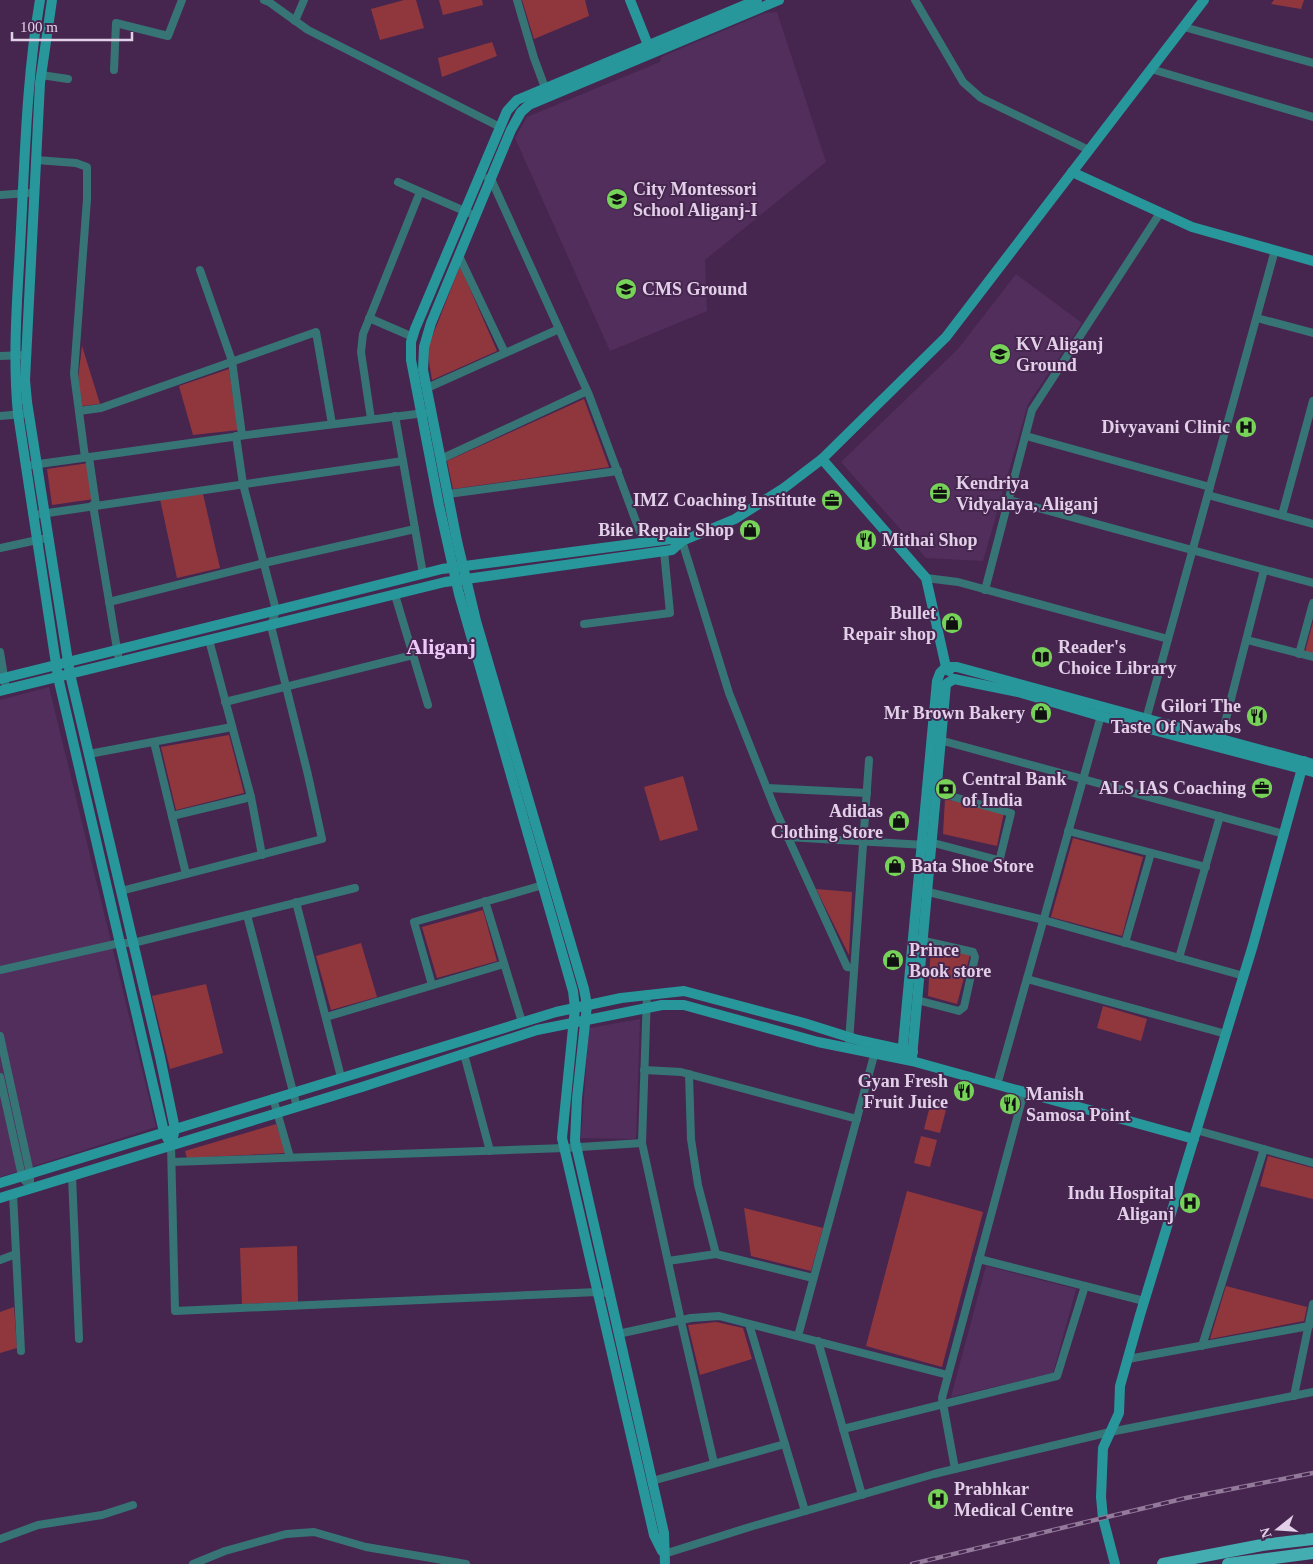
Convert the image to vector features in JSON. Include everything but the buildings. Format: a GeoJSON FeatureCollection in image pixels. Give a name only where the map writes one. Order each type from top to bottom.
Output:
{"type":"FeatureCollection","features":[{"type":"Feature","properties":{"kind":"main road"},"geometry":{"type":"LineString","coordinates":[[1163,1564],[1262,1544],[1313,1539]]}},
{"type":"Feature","properties":{"kind":"main road"},"geometry":{"type":"LineString","coordinates":[[1228,1564],[1313,1553]]}},
{"type":"Feature","properties":{"kind":"street"},"geometry":{"type":"LineString","coordinates":[[40,0],[30,74],[23,193],[21,355],[25,380],[23,414],[26,466],[58,677],[164,1132],[171,1145]]}},
{"type":"Feature","properties":{"kind":"street"},"geometry":{"type":"LineString","coordinates":[[21,355],[35,194],[41,75],[52,0]]}},
{"type":"Feature","properties":{"kind":"street"},"geometry":{"type":"LineString","coordinates":[[114,70],[116,23],[168,36],[182,0]]}},
{"type":"Feature","properties":{"kind":"street"},"geometry":{"type":"LineString","coordinates":[[264,0],[308,30],[500,127]]}},
{"type":"Feature","properties":{"kind":"street"},"geometry":{"type":"LineString","coordinates":[[295,21],[304,0]]}},
{"type":"Feature","properties":{"kind":"street"},"geometry":{"type":"LineString","coordinates":[[517,0],[534,58],[547,93]]}},
{"type":"Feature","properties":{"kind":"street"},"geometry":{"type":"LineString","coordinates":[[630,0],[650,49]]}},
{"type":"Feature","properties":{"kind":"street"},"geometry":{"type":"LineString","coordinates":[[458,567],[441,459],[411,360],[413,337],[507,111],[517,100],[547,93],[757,0]]}},
{"type":"Feature","properties":{"kind":"street"},"geometry":{"type":"LineString","coordinates":[[650,49],[779,0]]}},
{"type":"Feature","properties":{"kind":"street"},"geometry":{"type":"LineString","coordinates":[[915,0],[963,82],[981,98],[1089,150]]}},
{"type":"Feature","properties":{"kind":"street"},"geometry":{"type":"LineString","coordinates":[[0,652],[3,690],[461,580],[672,550],[682,541],[735,519],[784,488],[822,459],[946,337],[1204,0]]}},
{"type":"Feature","properties":{"kind":"street"},"geometry":{"type":"LineString","coordinates":[[1184,26],[1313,63]]}},
{"type":"Feature","properties":{"kind":"street"},"geometry":{"type":"LineString","coordinates":[[1151,69],[1313,117]]}},
{"type":"Feature","properties":{"kind":"street"},"geometry":{"type":"LineString","coordinates":[[41,75],[68,79]]}},
{"type":"Feature","properties":{"kind":"street"},"geometry":{"type":"LineString","coordinates":[[547,93],[521,112],[511,130],[431,323],[424,347],[423,370],[427,388],[427,412],[461,580],[476,621],[543,885],[573,991],[574,1023],[562,1138],[654,1535],[664,1559]]}},
{"type":"Feature","properties":{"kind":"street"},"geometry":{"type":"LineString","coordinates":[[36,160],[76,163],[87,167],[87,199],[74,374],[119,662]]}},
{"type":"Feature","properties":{"kind":"street"},"geometry":{"type":"LineString","coordinates":[[1072,172],[1192,227],[1313,261]]}},
{"type":"Feature","properties":{"kind":"street"},"geometry":{"type":"LineString","coordinates":[[480,174],[491,179],[587,391],[644,543]]}},
{"type":"Feature","properties":{"kind":"street"},"geometry":{"type":"LineString","coordinates":[[398,182],[476,216]]}},
{"type":"Feature","properties":{"kind":"street"},"geometry":{"type":"LineString","coordinates":[[371,419],[361,352],[362,334],[420,192]]}},
{"type":"Feature","properties":{"kind":"street"},"geometry":{"type":"LineString","coordinates":[[0,195],[35,194]]}},
{"type":"Feature","properties":{"kind":"street"},"geometry":{"type":"LineString","coordinates":[[985,590],[1032,410],[1160,213]]}},
{"type":"Feature","properties":{"kind":"street"},"geometry":{"type":"LineString","coordinates":[[1145,722],[1275,250]]}},
{"type":"Feature","properties":{"kind":"street"},"geometry":{"type":"LineString","coordinates":[[459,256],[505,353]]}},
{"type":"Feature","properties":{"kind":"street"},"geometry":{"type":"LineString","coordinates":[[121,890],[322,839],[271,626],[276,610],[243,484],[232,361],[200,270]]}},
{"type":"Feature","properties":{"kind":"street"},"geometry":{"type":"LineString","coordinates":[[369,318],[413,337]]}},
{"type":"Feature","properties":{"kind":"street"},"geometry":{"type":"LineString","coordinates":[[1256,318],[1313,333]]}},
{"type":"Feature","properties":{"kind":"street"},"geometry":{"type":"LineString","coordinates":[[427,388],[559,329]]}},
{"type":"Feature","properties":{"kind":"street"},"geometry":{"type":"LineString","coordinates":[[79,410],[101,408],[316,332],[332,424]]}},
{"type":"Feature","properties":{"kind":"street"},"geometry":{"type":"LineString","coordinates":[[0,356],[21,355]]}},
{"type":"Feature","properties":{"kind":"street"},"geometry":{"type":"LineString","coordinates":[[441,459],[587,391]]}},
{"type":"Feature","properties":{"kind":"street"},"geometry":{"type":"LineString","coordinates":[[1282,515],[1313,401]]}},
{"type":"Feature","properties":{"kind":"street"},"geometry":{"type":"LineString","coordinates":[[26,466],[427,412]]}},
{"type":"Feature","properties":{"kind":"street"},"geometry":{"type":"LineString","coordinates":[[0,416],[23,414]]}},
{"type":"Feature","properties":{"kind":"street"},"geometry":{"type":"LineString","coordinates":[[23,414],[37,464],[70,674],[175,1129],[171,1145],[175,1312],[608,1293]]}},
{"type":"Feature","properties":{"kind":"street"},"geometry":{"type":"LineString","coordinates":[[395,416],[423,574]]}},
{"type":"Feature","properties":{"kind":"street"},"geometry":{"type":"LineString","coordinates":[[1026,436],[1313,524]]}},
{"type":"Feature","properties":{"kind":"street"},"geometry":{"type":"LineString","coordinates":[[822,459],[926,578],[946,667],[954,679]]}},
{"type":"Feature","properties":{"kind":"street"},"geometry":{"type":"LineString","coordinates":[[34,515],[403,462]]}},
{"type":"Feature","properties":{"kind":"street"},"geometry":{"type":"LineString","coordinates":[[448,494],[618,471]]}},
{"type":"Feature","properties":{"kind":"street"},"geometry":{"type":"LineString","coordinates":[[1009,500],[1313,583]]}},
{"type":"Feature","properties":{"kind":"street"},"geometry":{"type":"LineString","coordinates":[[109,602],[264,563],[415,529]]}},
{"type":"Feature","properties":{"kind":"street"},"geometry":{"type":"LineString","coordinates":[[0,548],[49,538]]}},
{"type":"Feature","properties":{"kind":"street"},"geometry":{"type":"LineString","coordinates":[[2,678],[423,574],[458,567],[671,539],[682,541]]}},
{"type":"Feature","properties":{"kind":"street"},"geometry":{"type":"LineString","coordinates":[[682,541],[729,693],[766,788],[847,966],[854,968]]}},
{"type":"Feature","properties":{"kind":"street"},"geometry":{"type":"LineString","coordinates":[[584,624],[670,613],[664,551]]}},
{"type":"Feature","properties":{"kind":"street"},"geometry":{"type":"LineString","coordinates":[[1220,744],[1264,570]]}},
{"type":"Feature","properties":{"kind":"street"},"geometry":{"type":"LineString","coordinates":[[926,578],[958,582],[1168,638]]}},
{"type":"Feature","properties":{"kind":"street"},"geometry":{"type":"LineString","coordinates":[[395,595],[428,705]]}},
{"type":"Feature","properties":{"kind":"street"},"geometry":{"type":"LineString","coordinates":[[1299,654],[1313,603]]}},
{"type":"Feature","properties":{"kind":"street"},"geometry":{"type":"LineString","coordinates":[[209,640],[251,797],[262,854]]}},
{"type":"Feature","properties":{"kind":"street"},"geometry":{"type":"LineString","coordinates":[[1246,640],[1313,657]]}},
{"type":"Feature","properties":{"kind":"street"},"geometry":{"type":"LineString","coordinates":[[225,702],[413,655]]}},
{"type":"Feature","properties":{"kind":"street"},"geometry":{"type":"LineString","coordinates":[[927,843],[936,792],[937,681],[940,672],[946,667],[957,667],[1104,705],[1145,722],[1220,744],[1306,765],[1313,772]]}},
{"type":"Feature","properties":{"kind":"street"},"geometry":{"type":"LineString","coordinates":[[907,1056],[936,739],[946,684],[954,679],[1018,692],[1100,716],[1145,722]]}},
{"type":"Feature","properties":{"kind":"street"},"geometry":{"type":"LineString","coordinates":[[998,1085],[1104,705]]}},
{"type":"Feature","properties":{"kind":"street"},"geometry":{"type":"LineString","coordinates":[[89,754],[232,727]]}},
{"type":"Feature","properties":{"kind":"street"},"geometry":{"type":"LineString","coordinates":[[936,739],[1284,834]]}},
{"type":"Feature","properties":{"kind":"street"},"geometry":{"type":"LineString","coordinates":[[154,742],[186,874]]}},
{"type":"Feature","properties":{"kind":"street"},"geometry":{"type":"LineString","coordinates":[[506,742],[584,989],[587,1005],[577,1098],[575,1141],[664,1533],[664,1559]]}},
{"type":"Feature","properties":{"kind":"street"},"geometry":{"type":"LineString","coordinates":[[848,1048],[869,760]]}},
{"type":"Feature","properties":{"kind":"street"},"geometry":{"type":"LineString","coordinates":[[1115,1564],[1103,1518],[1101,1497],[1103,1448],[1119,1413],[1120,1386],[1144,1301],[1244,976],[1284,834],[1306,765]]}},
{"type":"Feature","properties":{"kind":"street"},"geometry":{"type":"LineString","coordinates":[[766,788],[867,794]]}},
{"type":"Feature","properties":{"kind":"street"},"geometry":{"type":"LineString","coordinates":[[788,837],[863,842],[927,843],[998,860],[1011,813],[936,792]]}},
{"type":"Feature","properties":{"kind":"street"},"geometry":{"type":"LineString","coordinates":[[172,816],[251,797]]}},
{"type":"Feature","properties":{"kind":"street"},"geometry":{"type":"LineString","coordinates":[[1180,958],[1220,816]]}},
{"type":"Feature","properties":{"kind":"street"},"geometry":{"type":"LineString","coordinates":[[1068,831],[1206,867]]}},
{"type":"Feature","properties":{"kind":"street"},"geometry":{"type":"LineString","coordinates":[[1126,943],[1151,853]]}},
{"type":"Feature","properties":{"kind":"street"},"geometry":{"type":"LineString","coordinates":[[432,985],[414,922],[543,885]]}},
{"type":"Feature","properties":{"kind":"street"},"geometry":{"type":"LineString","coordinates":[[0,970],[120,942],[133,943],[355,888]]}},
{"type":"Feature","properties":{"kind":"street"},"geometry":{"type":"LineString","coordinates":[[922,891],[1044,920],[1244,976]]}},
{"type":"Feature","properties":{"kind":"street"},"geometry":{"type":"LineString","coordinates":[[296,902],[341,1077]]}},
{"type":"Feature","properties":{"kind":"street"},"geometry":{"type":"LineString","coordinates":[[486,902],[522,1022]]}},
{"type":"Feature","properties":{"kind":"street"},"geometry":{"type":"LineString","coordinates":[[247,915],[297,1107]]}},
{"type":"Feature","properties":{"kind":"street"},"geometry":{"type":"LineString","coordinates":[[907,1056],[918,1000],[918,940]]}},
{"type":"Feature","properties":{"kind":"street"},"geometry":{"type":"LineString","coordinates":[[918,940],[973,952],[975,957],[962,1010],[959,1011],[918,1000]]}},
{"type":"Feature","properties":{"kind":"street"},"geometry":{"type":"LineString","coordinates":[[326,1017],[504,964]]}},
{"type":"Feature","properties":{"kind":"street"},"geometry":{"type":"LineString","coordinates":[[1027,979],[1226,1034]]}},
{"type":"Feature","properties":{"kind":"street"},"geometry":{"type":"LineString","coordinates":[[0,1183],[522,1022],[587,1005],[647,994],[684,991],[804,1023],[850,1037],[876,1049]]}},
{"type":"Feature","properties":{"kind":"street"},"geometry":{"type":"LineString","coordinates":[[647,994],[642,1143],[714,1463]]}},
{"type":"Feature","properties":{"kind":"street"},"geometry":{"type":"LineString","coordinates":[[0,1198],[297,1107],[537,1030],[662,1005],[684,1005],[818,1042],[848,1048],[876,1049],[907,1056],[1024,1092],[1264,1149],[1313,1163]]}},
{"type":"Feature","properties":{"kind":"street"},"geometry":{"type":"LineString","coordinates":[[0,1036],[26,1175]]}},
{"type":"Feature","properties":{"kind":"street"},"geometry":{"type":"LineString","coordinates":[[798,1336],[876,1049]]}},
{"type":"Feature","properties":{"kind":"street"},"geometry":{"type":"LineString","coordinates":[[464,1054],[490,1150]]}},
{"type":"Feature","properties":{"kind":"street"},"geometry":{"type":"LineString","coordinates":[[644,1070],[681,1072],[857,1119]]}},
{"type":"Feature","properties":{"kind":"street"},"geometry":{"type":"LineString","coordinates":[[689,1074],[691,1139],[698,1185],[716,1254]]}},
{"type":"Feature","properties":{"kind":"street"},"geometry":{"type":"LineString","coordinates":[[0,1077],[30,1189]]}},
{"type":"Feature","properties":{"kind":"street"},"geometry":{"type":"LineString","coordinates":[[955,1469],[942,1398],[1024,1092]]}},
{"type":"Feature","properties":{"kind":"street"},"geometry":{"type":"LineString","coordinates":[[273,1098],[290,1158]]}},
{"type":"Feature","properties":{"kind":"street"},"geometry":{"type":"LineString","coordinates":[[172,1162],[564,1148],[642,1143]]}},
{"type":"Feature","properties":{"kind":"street"},"geometry":{"type":"LineString","coordinates":[[1202,1346],[1264,1149]]}},
{"type":"Feature","properties":{"kind":"street"},"geometry":{"type":"LineString","coordinates":[[72,1176],[79,1339]]}},
{"type":"Feature","properties":{"kind":"street"},"geometry":{"type":"LineString","coordinates":[[13,1194],[21,1351]]}},
{"type":"Feature","properties":{"kind":"street"},"geometry":{"type":"LineString","coordinates":[[0,1260],[16,1254]]}},
{"type":"Feature","properties":{"kind":"street"},"geometry":{"type":"LineString","coordinates":[[668,1261],[716,1254],[814,1278]]}},
{"type":"Feature","properties":{"kind":"street"},"geometry":{"type":"LineString","coordinates":[[979,1259],[1144,1301]]}},
{"type":"Feature","properties":{"kind":"street"},"geometry":{"type":"LineString","coordinates":[[844,1429],[1057,1376],[1084,1286]]}},
{"type":"Feature","properties":{"kind":"street"},"geometry":{"type":"LineString","coordinates":[[1294,1396],[1313,1304]]}},
{"type":"Feature","properties":{"kind":"street"},"geometry":{"type":"LineString","coordinates":[[618,1334],[681,1321],[718,1316],[948,1375]]}},
{"type":"Feature","properties":{"kind":"street"},"geometry":{"type":"LineString","coordinates":[[749,1324],[805,1511]]}},
{"type":"Feature","properties":{"kind":"street"},"geometry":{"type":"LineString","coordinates":[[1128,1360],[1308,1326]]}},
{"type":"Feature","properties":{"kind":"street"},"geometry":{"type":"LineString","coordinates":[[818,1342],[862,1495]]}},
{"type":"Feature","properties":{"kind":"street"},"geometry":{"type":"LineString","coordinates":[[664,1559],[805,1511],[955,1469],[1110,1432],[1313,1392]]}},
{"type":"Feature","properties":{"kind":"street"},"geometry":{"type":"LineString","coordinates":[[652,1481],[785,1444]]}},
{"type":"Feature","properties":{"kind":"street"},"geometry":{"type":"LineString","coordinates":[[0,1539],[38,1525],[102,1515],[133,1505]]}},
{"type":"Feature","properties":{"kind":"street"},"geometry":{"type":"LineString","coordinates":[[193,1564],[225,1551],[286,1534],[314,1532],[366,1547],[466,1564]]}},
{"type":"Feature","properties":{"kind":"shaded area"},"geometry":{"type":"Polygon","coordinates":[[[404,0],[416,0],[424,28],[380,40],[371,9],[404,0]]]}},
{"type":"Feature","properties":{"kind":"shaded area"},"geometry":{"type":"Polygon","coordinates":[[[439,0],[482,0],[483,5],[443,15],[439,0]]]}},
{"type":"Feature","properties":{"kind":"shaded area"},"geometry":{"type":"Polygon","coordinates":[[[522,0],[585,0],[589,16],[534,39],[522,0]]]}},
{"type":"Feature","properties":{"kind":"shaded area"},"geometry":{"type":"Polygon","coordinates":[[[1274,0],[1304,0],[1301,9],[1271,4],[1274,0]]]}},
{"type":"Feature","properties":{"kind":"shaded area"},"geometry":{"type":"Polygon","coordinates":[[[777,12],[826,162],[705,260],[707,311],[610,351],[515,138],[527,117],[660,62],[661,57],[765,13],[777,12]]]}},
{"type":"Feature","properties":{"kind":"shaded area"},"geometry":{"type":"Polygon","coordinates":[[[492,42],[497,56],[442,77],[438,58],[492,42]]]}},
{"type":"Feature","properties":{"kind":"shaded area"},"geometry":{"type":"Polygon","coordinates":[[[460,266],[497,351],[432,380],[427,350],[460,266]]]}},
{"type":"Feature","properties":{"kind":"shaded area"},"geometry":{"type":"Polygon","coordinates":[[[1016,274],[1082,323],[1028,404],[983,561],[926,558],[841,462],[958,349],[1016,274]]]}},
{"type":"Feature","properties":{"kind":"shaded area"},"geometry":{"type":"Polygon","coordinates":[[[82,346],[100,404],[82,406],[78,379],[82,346]]]}},
{"type":"Feature","properties":{"kind":"shaded area"},"geometry":{"type":"Polygon","coordinates":[[[229,369],[238,430],[193,435],[179,386],[229,369]]]}},
{"type":"Feature","properties":{"kind":"shaded area"},"geometry":{"type":"Polygon","coordinates":[[[584,399],[609,467],[453,489],[447,461],[584,399]]]}},
{"type":"Feature","properties":{"kind":"shaded area"},"geometry":{"type":"Polygon","coordinates":[[[89,463],[94,499],[52,505],[47,469],[89,463]]]}},
{"type":"Feature","properties":{"kind":"shaded area"},"geometry":{"type":"Polygon","coordinates":[[[203,494],[220,568],[177,578],[160,499],[203,494]]]}},
{"type":"Feature","properties":{"kind":"shaded area"},"geometry":{"type":"Polygon","coordinates":[[[1313,622],[1313,654],[1305,652],[1313,622]]]}},
{"type":"Feature","properties":{"kind":"shaded area"},"geometry":{"type":"Polygon","coordinates":[[[49,687],[156,1127],[0,1177],[0,700],[49,687]]]}},
{"type":"Feature","properties":{"kind":"shaded area"},"geometry":{"type":"Polygon","coordinates":[[[229,735],[244,793],[176,810],[161,747],[229,735]]]}},
{"type":"Feature","properties":{"kind":"shaded area"},"geometry":{"type":"Polygon","coordinates":[[[683,776],[698,830],[660,841],[644,787],[683,776]]]}},
{"type":"Feature","properties":{"kind":"shaded area"},"geometry":{"type":"Polygon","coordinates":[[[945,799],[1004,812],[997,846],[943,834],[945,799]]]}},
{"type":"Feature","properties":{"kind":"shaded area"},"geometry":{"type":"Polygon","coordinates":[[[1073,838],[1143,857],[1122,936],[1051,917],[1073,838]]]}},
{"type":"Feature","properties":{"kind":"shaded area"},"geometry":{"type":"Polygon","coordinates":[[[816,889],[852,892],[849,955],[816,889]]]}},
{"type":"Feature","properties":{"kind":"shaded area"},"geometry":{"type":"Polygon","coordinates":[[[483,910],[497,961],[437,978],[422,927],[483,910]]]}},
{"type":"Feature","properties":{"kind":"shaded area"},"geometry":{"type":"Polygon","coordinates":[[[361,943],[377,997],[331,1010],[316,956],[361,943]]]}},
{"type":"Feature","properties":{"kind":"shaded area"},"geometry":{"type":"Polygon","coordinates":[[[931,945],[970,955],[957,1004],[928,996],[931,945]]]}},
{"type":"Feature","properties":{"kind":"shaded area"},"geometry":{"type":"Polygon","coordinates":[[[206,984],[223,1053],[170,1069],[152,996],[206,984]]]}},
{"type":"Feature","properties":{"kind":"shaded area"},"geometry":{"type":"Polygon","coordinates":[[[1103,1006],[1147,1019],[1141,1041],[1097,1028],[1103,1006]]]}},
{"type":"Feature","properties":{"kind":"shaded area"},"geometry":{"type":"Polygon","coordinates":[[[640,1019],[636,1139],[581,1138],[589,1028],[640,1019]]]}},
{"type":"Feature","properties":{"kind":"shaded area"},"geometry":{"type":"Polygon","coordinates":[[[931,1102],[947,1106],[940,1133],[924,1129],[931,1102]]]}},
{"type":"Feature","properties":{"kind":"shaded area"},"geometry":{"type":"Polygon","coordinates":[[[276,1124],[286,1153],[187,1158],[185,1151],[276,1124]]]}},
{"type":"Feature","properties":{"kind":"shaded area"},"geometry":{"type":"Polygon","coordinates":[[[921,1136],[937,1140],[930,1167],[914,1163],[921,1136]]]}},
{"type":"Feature","properties":{"kind":"shaded area"},"geometry":{"type":"Polygon","coordinates":[[[1268,1156],[1313,1168],[1313,1199],[1260,1186],[1268,1156]]]}},
{"type":"Feature","properties":{"kind":"shaded area"},"geometry":{"type":"Polygon","coordinates":[[[907,1191],[983,1212],[942,1367],[866,1346],[907,1191]]]}},
{"type":"Feature","properties":{"kind":"shaded area"},"geometry":{"type":"Polygon","coordinates":[[[744,1208],[823,1228],[811,1271],[751,1256],[744,1208]]]}},
{"type":"Feature","properties":{"kind":"shaded area"},"geometry":{"type":"Polygon","coordinates":[[[297,1246],[298,1302],[242,1304],[240,1248],[297,1246]]]}},
{"type":"Feature","properties":{"kind":"shaded area"},"geometry":{"type":"Polygon","coordinates":[[[986,1266],[1076,1289],[1053,1373],[951,1397],[986,1266]]]}},
{"type":"Feature","properties":{"kind":"shaded area"},"geometry":{"type":"Polygon","coordinates":[[[1226,1286],[1307,1307],[1304,1321],[1210,1339],[1226,1286]]]}},
{"type":"Feature","properties":{"kind":"shaded area"},"geometry":{"type":"Polygon","coordinates":[[[14,1307],[17,1348],[0,1353],[0,1312],[14,1307]]]}},
{"type":"Feature","properties":{"kind":"shaded area"},"geometry":{"type":"Polygon","coordinates":[[[716,1322],[743,1328],[752,1359],[700,1375],[688,1325],[716,1322]]]}},
{"type":"Feature","properties":{"kind":"railway"},"geometry":{"type":"LineString","coordinates":[[912,1564],[1186,1498],[1313,1473]]}},
{"type":"Feature","properties":{"kind":"place","name":"City Montessori School Aliganj-I"},"geometry":{"type":"Point","coordinates":[617,199]}},
{"type":"Feature","properties":{"kind":"place","name":"CMS Ground"},"geometry":{"type":"Point","coordinates":[626,289]}},
{"type":"Feature","properties":{"kind":"place","name":"KV Aliganj Ground"},"geometry":{"type":"Point","coordinates":[1000,354]}},
{"type":"Feature","properties":{"kind":"place","name":"Divyavani Clinic"},"geometry":{"type":"Point","coordinates":[1246,427]}},
{"type":"Feature","properties":{"kind":"place","name":"Kendriya Vidyalaya, Aliganj"},"geometry":{"type":"Point","coordinates":[940,493]}},
{"type":"Feature","properties":{"kind":"place","name":"IMZ Coaching Institute"},"geometry":{"type":"Point","coordinates":[832,500]}},
{"type":"Feature","properties":{"kind":"place","name":"Bike Repair Shop"},"geometry":{"type":"Point","coordinates":[750,530]}},
{"type":"Feature","properties":{"kind":"place","name":"Mithai Shop"},"geometry":{"type":"Point","coordinates":[866,540]}},
{"type":"Feature","properties":{"kind":"place","name":"Bullet Repair shop"},"geometry":{"type":"Point","coordinates":[952,623]}},
{"type":"Feature","properties":{"kind":"place","name":"Reader's Choice Library"},"geometry":{"type":"Point","coordinates":[1042,657]}},
{"type":"Feature","properties":{"kind":"place","name":"Mr Brown Bakery"},"geometry":{"type":"Point","coordinates":[1041,713]}},
{"type":"Feature","properties":{"kind":"place","name":"Gilori The Taste Of Nawabs"},"geometry":{"type":"Point","coordinates":[1257,716]}},
{"type":"Feature","properties":{"kind":"place","name":"ALS IAS Coaching"},"geometry":{"type":"Point","coordinates":[1262,788]}},
{"type":"Feature","properties":{"kind":"place","name":"Central Bank of India"},"geometry":{"type":"Point","coordinates":[946,789]}},
{"type":"Feature","properties":{"kind":"place","name":"Adidas Clothing Store"},"geometry":{"type":"Point","coordinates":[899,821]}},
{"type":"Feature","properties":{"kind":"place","name":"Bata Shoe Store"},"geometry":{"type":"Point","coordinates":[895,866]}},
{"type":"Feature","properties":{"kind":"place","name":"Prince Book store"},"geometry":{"type":"Point","coordinates":[893,960]}},
{"type":"Feature","properties":{"kind":"place","name":"Gyan Fresh Fruit Juice"},"geometry":{"type":"Point","coordinates":[964,1091]}},
{"type":"Feature","properties":{"kind":"place","name":"Manish Samosa Point"},"geometry":{"type":"Point","coordinates":[1010,1104]}},
{"type":"Feature","properties":{"kind":"place","name":"Indu Hospital Aliganj"},"geometry":{"type":"Point","coordinates":[1190,1203]}},
{"type":"Feature","properties":{"kind":"place","name":"Prabhkar Medical Centre"},"geometry":{"type":"Point","coordinates":[938,1499]}},
{"type":"Feature","properties":{"kind":"district","name":"Aliganj"},"geometry":{"type":"Point","coordinates":[441,646]}}]}
